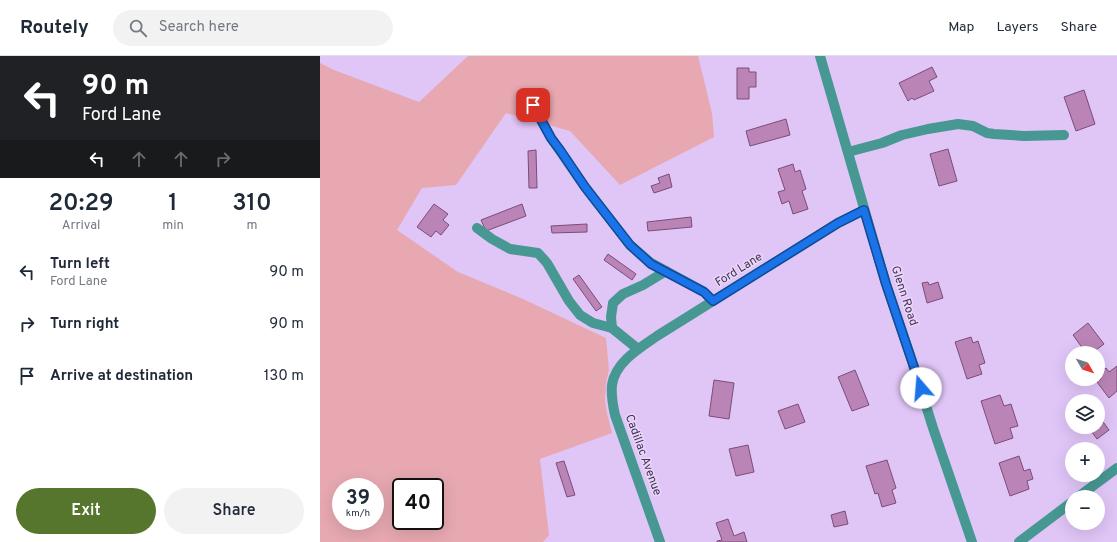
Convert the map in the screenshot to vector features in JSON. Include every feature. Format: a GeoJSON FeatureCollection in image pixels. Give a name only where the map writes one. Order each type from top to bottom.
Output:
{"type":"FeatureCollection","features":[{"type":"Feature","properties":{"kind":"street","name":"Glenn Road"},"geometry":{"type":"LineString","coordinates":[[820,56],[886,284],[972,542]]}},
{"type":"Feature","properties":{"kind":"street"},"geometry":{"type":"LineString","coordinates":[[533,105],[556,144],[585,187],[630,245],[651,264],[704,292],[713,301]]}},
{"type":"Feature","properties":{"kind":"street"},"geometry":{"type":"LineString","coordinates":[[848,152],[882,143],[902,135],[958,124],[973,126],[987,133],[994,134],[1024,136],[1064,134]]}},
{"type":"Feature","properties":{"kind":"street","name":"Ford Lane"},"geometry":{"type":"LineString","coordinates":[[615,375],[629,356],[638,349],[838,223],[864,210]]}},
{"type":"Feature","properties":{"kind":"street"},"geometry":{"type":"LineString","coordinates":[[477,228],[492,239],[510,249],[538,253],[547,263],[569,301],[580,315],[593,323],[612,328],[638,349]]}},
{"type":"Feature","properties":{"kind":"street"},"geometry":{"type":"LineString","coordinates":[[612,328],[611,317],[613,303],[623,294],[643,285],[666,271]]}},
{"type":"Feature","properties":{"kind":"street","name":"Cadillac Avenue"},"geometry":{"type":"LineString","coordinates":[[615,375],[612,384],[612,400],[615,415],[660,542]]}},
{"type":"Feature","properties":{"kind":"street"},"geometry":{"type":"LineString","coordinates":[[1087,490],[1117,468]]}},
{"type":"Feature","properties":{"kind":"street"},"geometry":{"type":"LineString","coordinates":[[1019,542],[1065,507]]}},
{"type":"Feature","properties":{"kind":"shaded area"},"geometry":{"type":"Polygon","coordinates":[[[468,56],[698,56],[712,113],[714,137],[620,185],[570,131],[506,113],[456,185],[422,188],[397,230],[458,272],[523,299],[606,338],[609,370],[606,383],[605,401],[612,433],[540,459],[549,535],[543,542],[320,542],[320,63],[334,70],[419,102],[468,56]]]}},
{"type":"Feature","properties":{"kind":"building"},"geometry":{"type":"Polygon","coordinates":[[[932,67],[937,77],[929,81],[934,91],[914,100],[912,98],[908,101],[899,83],[932,67]]]}},
{"type":"Feature","properties":{"kind":"building"},"geometry":{"type":"Polygon","coordinates":[[[737,68],[749,68],[749,72],[756,72],[756,87],[749,87],[749,99],[737,99],[737,68]]]}},
{"type":"Feature","properties":{"kind":"building"},"geometry":{"type":"Polygon","coordinates":[[[1084,90],[1095,124],[1076,131],[1064,97],[1084,90]]]}},
{"type":"Feature","properties":{"kind":"building"},"geometry":{"type":"Polygon","coordinates":[[[786,119],[790,135],[750,146],[746,131],[786,119]]]}},
{"type":"Feature","properties":{"kind":"building"},"geometry":{"type":"Polygon","coordinates":[[[948,149],[957,181],[939,186],[930,154],[948,149]]]}},
{"type":"Feature","properties":{"kind":"building"},"geometry":{"type":"Polygon","coordinates":[[[536,150],[537,188],[529,188],[528,151],[536,150]]]}},
{"type":"Feature","properties":{"kind":"building"},"geometry":{"type":"Polygon","coordinates":[[[793,164],[795,172],[800,170],[806,189],[802,191],[808,209],[793,214],[789,201],[782,204],[778,192],[785,190],[778,169],[793,164]]]}},
{"type":"Feature","properties":{"kind":"building"},"geometry":{"type":"Polygon","coordinates":[[[669,174],[672,187],[654,193],[651,186],[660,183],[658,178],[669,174]]]}},
{"type":"Feature","properties":{"kind":"building"},"geometry":{"type":"Polygon","coordinates":[[[434,204],[448,214],[443,220],[449,225],[441,235],[436,231],[431,237],[417,227],[434,204]]]}},
{"type":"Feature","properties":{"kind":"building"},"geometry":{"type":"Polygon","coordinates":[[[522,204],[526,216],[486,231],[481,220],[522,204]]]}},
{"type":"Feature","properties":{"kind":"building"},"geometry":{"type":"Polygon","coordinates":[[[691,217],[692,227],[648,231],[647,222],[691,217]]]}},
{"type":"Feature","properties":{"kind":"building"},"geometry":{"type":"Polygon","coordinates":[[[587,224],[587,232],[552,233],[551,226],[587,224]]]}},
{"type":"Feature","properties":{"kind":"building"},"geometry":{"type":"Polygon","coordinates":[[[608,254],[636,274],[632,280],[604,260],[608,254]]]}},
{"type":"Feature","properties":{"kind":"building"},"geometry":{"type":"Polygon","coordinates":[[[579,275],[602,307],[596,311],[573,279],[579,275]]]}},
{"type":"Feature","properties":{"kind":"building"},"geometry":{"type":"Polygon","coordinates":[[[928,282],[929,285],[938,282],[943,298],[927,303],[922,283],[928,282]]]}},
{"type":"Feature","properties":{"kind":"building"},"geometry":{"type":"Polygon","coordinates":[[[1088,323],[1104,344],[1101,346],[1081,346],[1073,335],[1088,323]]]}},
{"type":"Feature","properties":{"kind":"building"},"geometry":{"type":"Polygon","coordinates":[[[971,337],[973,343],[978,341],[985,363],[979,365],[982,374],[967,379],[955,342],[971,337]]]}},
{"type":"Feature","properties":{"kind":"building"},"geometry":{"type":"Polygon","coordinates":[[[1117,366],[1117,391],[1109,398],[1100,386],[1105,386],[1105,369],[1106,368],[1109,372],[1117,366]]]}},
{"type":"Feature","properties":{"kind":"building"},"geometry":{"type":"Polygon","coordinates":[[[855,370],[869,405],[852,411],[838,377],[855,370]]]}},
{"type":"Feature","properties":{"kind":"building"},"geometry":{"type":"Polygon","coordinates":[[[714,380],[734,383],[729,419],[709,416],[714,380]]]}},
{"type":"Feature","properties":{"kind":"building"},"geometry":{"type":"Polygon","coordinates":[[[1000,395],[1004,406],[1011,404],[1018,426],[1010,428],[1013,438],[995,444],[981,401],[1000,395]]]}},
{"type":"Feature","properties":{"kind":"building"},"geometry":{"type":"Polygon","coordinates":[[[798,404],[805,422],[785,429],[778,411],[798,404]]]}},
{"type":"Feature","properties":{"kind":"building"},"geometry":{"type":"Polygon","coordinates":[[[1105,424],[1109,430],[1105,433],[1105,424]]]}},
{"type":"Feature","properties":{"kind":"building"},"geometry":{"type":"Polygon","coordinates":[[[1093,434],[1104,434],[1097,439],[1093,434]]]}},
{"type":"Feature","properties":{"kind":"building"},"geometry":{"type":"Polygon","coordinates":[[[748,445],[754,472],[736,476],[729,449],[748,445]]]}},
{"type":"Feature","properties":{"kind":"building"},"geometry":{"type":"Polygon","coordinates":[[[1019,456],[1024,471],[1030,469],[1033,479],[1027,481],[1029,489],[1010,496],[999,463],[1019,456]]]}},
{"type":"Feature","properties":{"kind":"building"},"geometry":{"type":"Polygon","coordinates":[[[887,460],[896,488],[892,490],[896,503],[882,507],[878,493],[875,494],[866,466],[887,460]]]}},
{"type":"Feature","properties":{"kind":"building"},"geometry":{"type":"Polygon","coordinates":[[[564,461],[575,495],[567,497],[556,463],[564,461]]]}},
{"type":"Feature","properties":{"kind":"building"},"geometry":{"type":"Polygon","coordinates":[[[845,511],[848,524],[834,527],[831,515],[845,511]]]}},
{"type":"Feature","properties":{"kind":"building"},"geometry":{"type":"Polygon","coordinates":[[[728,519],[734,536],[744,532],[747,542],[717,542],[722,540],[716,523],[728,519]]]}},
{"type":"Feature","properties":{"kind":"route"},"geometry":{"type":"LineString","coordinates":[[533,105],[551,138],[585,187],[630,245],[651,264],[704,292],[713,301],[838,223],[864,210],[886,284],[921,388]]}}]}
